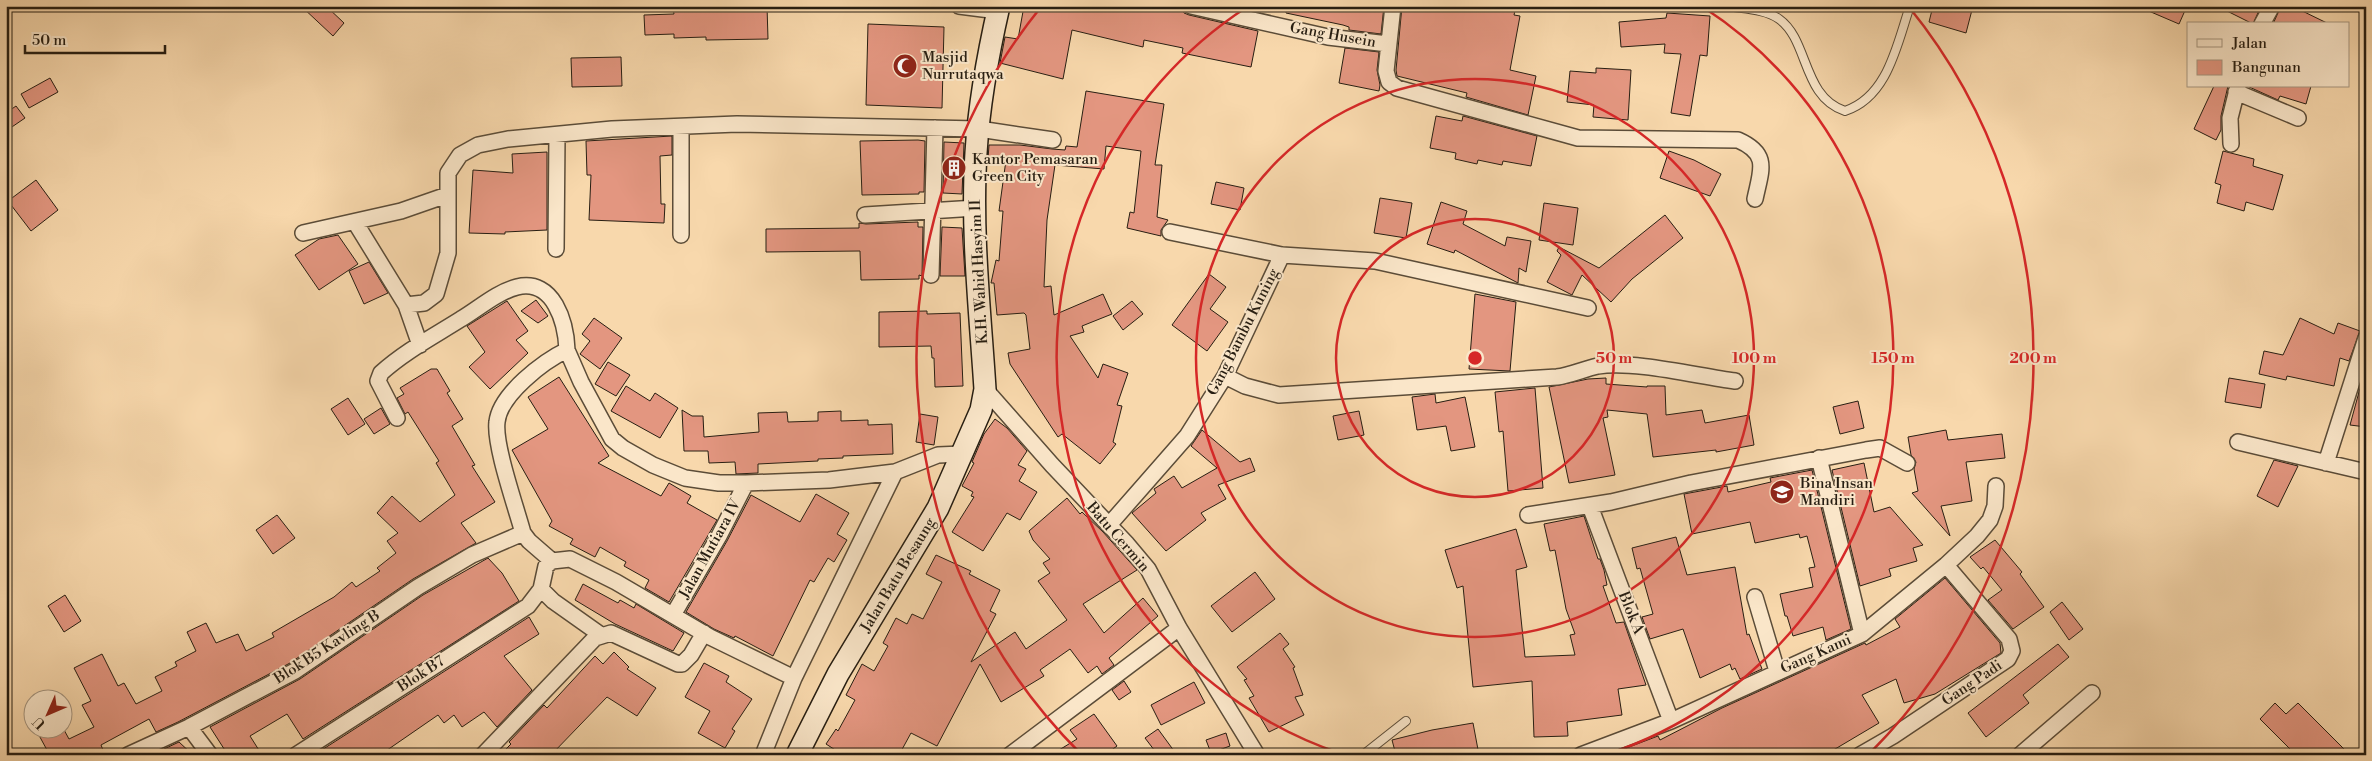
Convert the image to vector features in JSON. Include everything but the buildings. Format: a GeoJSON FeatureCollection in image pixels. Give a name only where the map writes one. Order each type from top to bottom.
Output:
{"type":"FeatureCollection","features":[{"type":"Feature","properties":{"kind":"street"},"geometry":{"type":"LineString","coordinates":[[959,6],[998,8]]}},
{"type":"Feature","properties":{"kind":"street","name":"Gang Husein"},"geometry":{"type":"LineString","coordinates":[[1191,6],[1328,37],[1388,44]]}},
{"type":"Feature","properties":{"kind":"street"},"geometry":{"type":"LineString","coordinates":[[1393,6],[1386,71],[1389,82],[1407,93],[1578,138],[1738,140],[1756,150],[1762,161],[1755,199]]}},
{"type":"Feature","properties":{"kind":"street"},"geometry":{"type":"LineString","coordinates":[[2263,22],[2272,6]]}},
{"type":"Feature","properties":{"kind":"street","name":"K.H. Wahid Hasyim II"},"geometry":{"type":"LineString","coordinates":[[985,389],[976,208],[976,152],[987,60],[998,8]]}},
{"type":"Feature","properties":{"kind":"street"},"geometry":{"type":"LineString","coordinates":[[2231,144],[2230,118],[2237,89],[2298,118]]}},
{"type":"Feature","properties":{"kind":"street"},"geometry":{"type":"LineString","coordinates":[[406,305],[424,303],[436,294],[448,253],[448,173],[453,162],[468,149],[508,139],[612,129],[738,124],[979,129],[1053,140]]}},
{"type":"Feature","properties":{"kind":"street"},"geometry":{"type":"LineString","coordinates":[[681,127],[681,235]]}},
{"type":"Feature","properties":{"kind":"street"},"geometry":{"type":"LineString","coordinates":[[931,275],[935,128]]}},
{"type":"Feature","properties":{"kind":"street"},"geometry":{"type":"LineString","coordinates":[[556,249],[557,135]]}},
{"type":"Feature","properties":{"kind":"street"},"geometry":{"type":"LineString","coordinates":[[303,233],[424,204],[447,195]]}},
{"type":"Feature","properties":{"kind":"street"},"geometry":{"type":"LineString","coordinates":[[865,215],[976,208]]}},
{"type":"Feature","properties":{"kind":"street"},"geometry":{"type":"LineString","coordinates":[[355,222],[406,305],[420,345]]}},
{"type":"Feature","properties":{"kind":"street"},"geometry":{"type":"LineString","coordinates":[[1170,232],[1282,255],[1375,261],[1588,308]]}},
{"type":"Feature","properties":{"kind":"street","name":"Gang Bambu Kuning"},"geometry":{"type":"LineString","coordinates":[[1109,525],[1176,450],[1225,376],[1282,255]]}},
{"type":"Feature","properties":{"kind":"street"},"geometry":{"type":"LineString","coordinates":[[397,418],[378,377],[389,365],[503,293],[518,287],[533,287],[544,291],[552,300],[562,318],[566,333],[567,350],[600,419],[612,439],[622,448],[653,465],[685,478],[719,483],[830,480],[895,472],[938,455],[962,454]]}},
{"type":"Feature","properties":{"kind":"street"},"geometry":{"type":"LineString","coordinates":[[2326,463],[2366,338]]}},
{"type":"Feature","properties":{"kind":"street"},"geometry":{"type":"LineString","coordinates":[[567,350],[552,357],[533,372],[506,400],[497,420],[496,430],[500,449],[528,541],[552,561],[570,559],[616,582],[704,633],[794,678]]}},
{"type":"Feature","properties":{"kind":"street"},"geometry":{"type":"LineString","coordinates":[[1225,376],[1245,386],[1278,395],[1557,377],[1574,375],[1598,366],[1630,366],[1734,381]]}},
{"type":"Feature","properties":{"kind":"street","name":"Jalan Batu Besaung"},"geometry":{"type":"LineString","coordinates":[[797,755],[838,674],[938,508],[981,410],[985,389]]}},
{"type":"Feature","properties":{"kind":"street","name":"Batu Cermin"},"geometry":{"type":"LineString","coordinates":[[985,389],[1025,436],[1148,569],[1179,628],[1256,755]]}},
{"type":"Feature","properties":{"kind":"street"},"geometry":{"type":"LineString","coordinates":[[2238,442],[2366,472]]}},
{"type":"Feature","properties":{"kind":"street"},"geometry":{"type":"LineString","coordinates":[[1528,515],[1590,506],[1691,482],[1880,448],[1908,463]]}},
{"type":"Feature","properties":{"kind":"street"},"geometry":{"type":"LineString","coordinates":[[1819,458],[1862,634]]}},
{"type":"Feature","properties":{"kind":"street"},"geometry":{"type":"LineString","coordinates":[[763,755],[794,678],[889,489],[895,472]]}},
{"type":"Feature","properties":{"kind":"street","name":"Jalan Mutiara IV"},"geometry":{"type":"LineString","coordinates":[[673,615],[719,536],[746,483]]}},
{"type":"Feature","properties":{"kind":"street","name":"Gang Kami"},"geometry":{"type":"LineString","coordinates":[[1581,755],[1671,721],[1777,671],[1862,634],[1946,565],[1990,520],[1995,506],[1996,486]]}},
{"type":"Feature","properties":{"kind":"street","name":"Blok A"},"geometry":{"type":"LineString","coordinates":[[1590,506],[1671,721]]}},
{"type":"Feature","properties":{"kind":"street","name":"Blok B5 Kavling B"},"geometry":{"type":"LineString","coordinates":[[128,755],[189,727],[295,671],[404,596],[472,555],[524,533]]}},
{"type":"Feature","properties":{"kind":"street"},"geometry":{"type":"LineString","coordinates":[[552,561],[544,572],[541,589],[554,601],[601,635]]}},
{"type":"Feature","properties":{"kind":"street","name":"Gang Padi"},"geometry":{"type":"LineString","coordinates":[[1860,755],[1945,702],[2008,659],[2012,652],[2009,638],[1946,565]]}},
{"type":"Feature","properties":{"kind":"street","name":"Blok B7"},"geometry":{"type":"LineString","coordinates":[[296,755],[528,606],[541,589]]}},
{"type":"Feature","properties":{"kind":"street"},"geometry":{"type":"LineString","coordinates":[[1754,596],[1777,671]]}},
{"type":"Feature","properties":{"kind":"street"},"geometry":{"type":"LineString","coordinates":[[1010,755],[1179,628]]}},
{"type":"Feature","properties":{"kind":"street"},"geometry":{"type":"LineString","coordinates":[[483,755],[559,678],[580,652],[601,635],[611,633],[669,660],[682,664],[691,655],[704,633]]}},
{"type":"Feature","properties":{"kind":"street"},"geometry":{"type":"LineString","coordinates":[[2020,755],[2092,693]]}},
{"type":"Feature","properties":{"kind":"street"},"geometry":{"type":"LineString","coordinates":[[189,727],[210,755]]}},
{"type":"Feature","properties":{"kind":"lane"},"geometry":{"type":"LineString","coordinates":[[1727,6],[1764,12],[1780,20],[1791,32],[1818,91],[1834,107],[1845,110],[1867,100],[1882,82],[1910,6]]}},
{"type":"Feature","properties":{"kind":"lane"},"geometry":{"type":"LineString","coordinates":[[1363,755],[1406,720]]}},
{"type":"Feature","properties":{"kind":"place","name":"Masjid Nurrutaqwa"},"geometry":{"type":"Point","coordinates":[905,66]}},
{"type":"Feature","properties":{"kind":"place","name":"Kantor Pemasaran Green City"},"geometry":{"type":"Point","coordinates":[954,168]}},
{"type":"Feature","properties":{"kind":"place","name":"Bina Insan Mandiri"},"geometry":{"type":"Point","coordinates":[1782,492]}}]}
